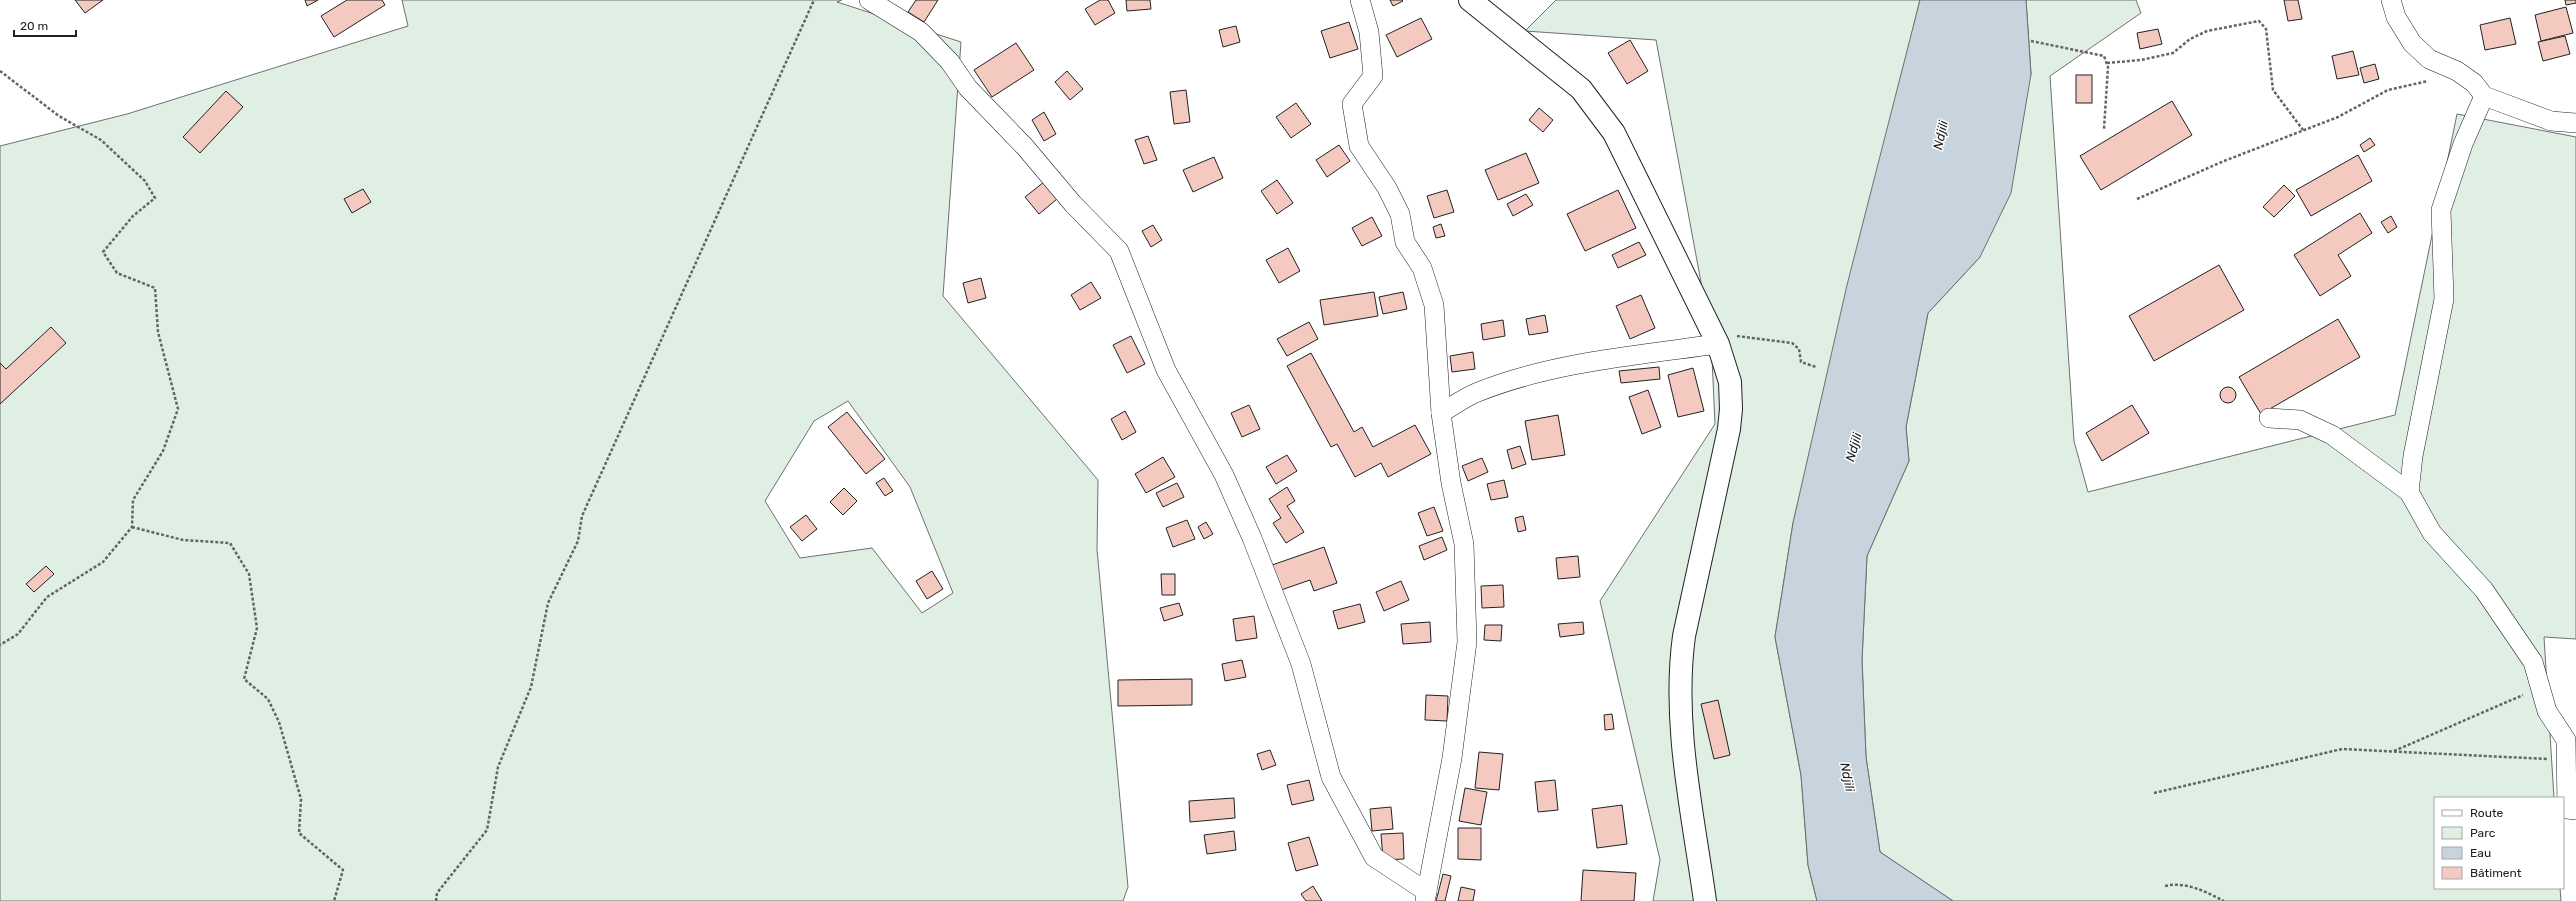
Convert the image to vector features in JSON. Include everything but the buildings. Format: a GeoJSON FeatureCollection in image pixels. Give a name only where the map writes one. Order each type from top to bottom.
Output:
{"type":"FeatureCollection","features":[{"type":"Feature","properties":{"kind":"street"},"geometry":{"type":"LineString","coordinates":[[870,0],[921,32],[950,62],[968,88],[1025,147],[1073,204],[1119,251],[1166,370],[1224,475],[1252,538],[1301,664],[1331,777],[1374,857],[1426,896],[1452,758],[1466,642],[1464,544],[1451,482],[1441,413],[1434,305],[1422,268],[1404,242],[1400,214],[1386,188],[1359,146],[1352,104],[1373,76],[1369,32],[1360,0]]}},
{"type":"Feature","properties":{"kind":"street"},"geometry":{"type":"LineString","coordinates":[[1470,0],[1581,89],[1598,109],[1614,133],[1716,339],[1730,382],[1731,409],[1684,636],[1680,666],[1684,755],[1705,901]]}},
{"type":"Feature","properties":{"kind":"street"},"geometry":{"type":"LineString","coordinates":[[2391,0],[2396,17],[2412,43],[2429,59],[2456,71],[2474,83],[2484,96],[2551,121],[2576,123]]}},
{"type":"Feature","properties":{"kind":"street"},"geometry":{"type":"LineString","coordinates":[[2409,492],[2413,456],[2444,299],[2441,210],[2463,144],[2484,96]]}},
{"type":"Feature","properties":{"kind":"street"},"geometry":{"type":"LineString","coordinates":[[1441,413],[1476,392],[1516,378],[1716,339]]}},
{"type":"Feature","properties":{"kind":"street"},"geometry":{"type":"LineString","coordinates":[[2269,418],[2300,420],[2332,435],[2409,492],[2432,533],[2484,590],[2533,662],[2547,711],[2566,740],[2567,809],[2576,810]]}},
{"type":"Feature","properties":{"kind":"path"},"geometry":{"type":"LineString","coordinates":[[436,901],[437,893],[487,830],[498,767],[531,687],[548,603],[578,541],[582,516],[814,0]]}},
{"type":"Feature","properties":{"kind":"path"},"geometry":{"type":"LineString","coordinates":[[2107,63],[2141,60],[2173,53],[2190,39],[2207,31],[2260,21],[2266,29],[2273,90],[2303,130]]}},
{"type":"Feature","properties":{"kind":"path"},"geometry":{"type":"LineString","coordinates":[[2031,41],[2104,56],[2108,67],[2104,129]]}},
{"type":"Feature","properties":{"kind":"path"},"geometry":{"type":"LineString","coordinates":[[0,71],[59,116],[101,140],[145,180],[155,198],[133,216],[103,252],[117,273],[155,288],[158,332],[178,409],[163,451],[133,500],[132,527],[103,562],[48,597],[18,634],[0,645]]}},
{"type":"Feature","properties":{"kind":"path"},"geometry":{"type":"LineString","coordinates":[[2137,199],[2338,117],[2388,90],[2430,81]]}},
{"type":"Feature","properties":{"kind":"path"},"geometry":{"type":"LineString","coordinates":[[1716,339],[1792,343],[1799,349],[1801,362],[1816,367]]}},
{"type":"Feature","properties":{"kind":"path"},"geometry":{"type":"LineString","coordinates":[[132,527],[183,540],[230,543],[249,574],[257,628],[244,679],[268,699],[279,722],[301,799],[300,834],[343,870],[334,901]]}},
{"type":"Feature","properties":{"kind":"path"},"geometry":{"type":"LineString","coordinates":[[2393,751],[2540,688]]}},
{"type":"Feature","properties":{"kind":"path"},"geometry":{"type":"LineString","coordinates":[[2154,793],[2342,749],[2566,760]]}},
{"type":"Feature","properties":{"kind":"path"},"geometry":{"type":"LineString","coordinates":[[2166,886],[2176,883],[2200,889],[2224,901]]}},
{"type":"Feature","properties":{"kind":"green space"},"geometry":{"type":"Polygon","coordinates":[[[402,0],[842,0],[837,2],[961,42],[943,296],[1098,480],[1097,549],[1128,887],[1123,901],[0,901],[0,146],[127,114],[408,26],[402,0]],[[848,401],[814,421],[765,501],[800,558],[872,548],[922,613],[953,593],[910,487],[848,401]]]}},
{"type":"Feature","properties":{"kind":"green space"},"geometry":{"type":"Polygon","coordinates":[[[1556,0],[1920,0],[1793,523],[1775,637],[1801,775],[1808,865],[1817,901],[1653,901],[1660,860],[1600,601],[1715,424],[1711,336],[1656,40],[1525,31],[1556,0]]]}},
{"type":"Feature","properties":{"kind":"green space"},"geometry":{"type":"Polygon","coordinates":[[[2026,0],[2136,0],[2141,13],[2050,76],[2074,441],[2088,492],[2395,415],[2457,114],[2576,137],[2576,639],[2544,637],[2554,797],[2434,797],[2434,889],[2560,889],[2561,901],[1953,901],[1880,852],[1866,757],[1862,660],[1867,556],[1909,461],[1906,427],[1928,313],[1980,257],[2031,74],[2026,0]]]}},
{"type":"Feature","properties":{"kind":"water","name":"Ndjili"},"geometry":{"type":"Polygon","coordinates":[[[1920,0],[2026,0],[2031,74],[2011,193],[1980,257],[1928,313],[1906,427],[1909,461],[1867,556],[1862,660],[1866,757],[1880,852],[1953,901],[1817,901],[1808,865],[1801,775],[1775,637],[1793,523],[1847,285],[1920,0]]]}}]}
